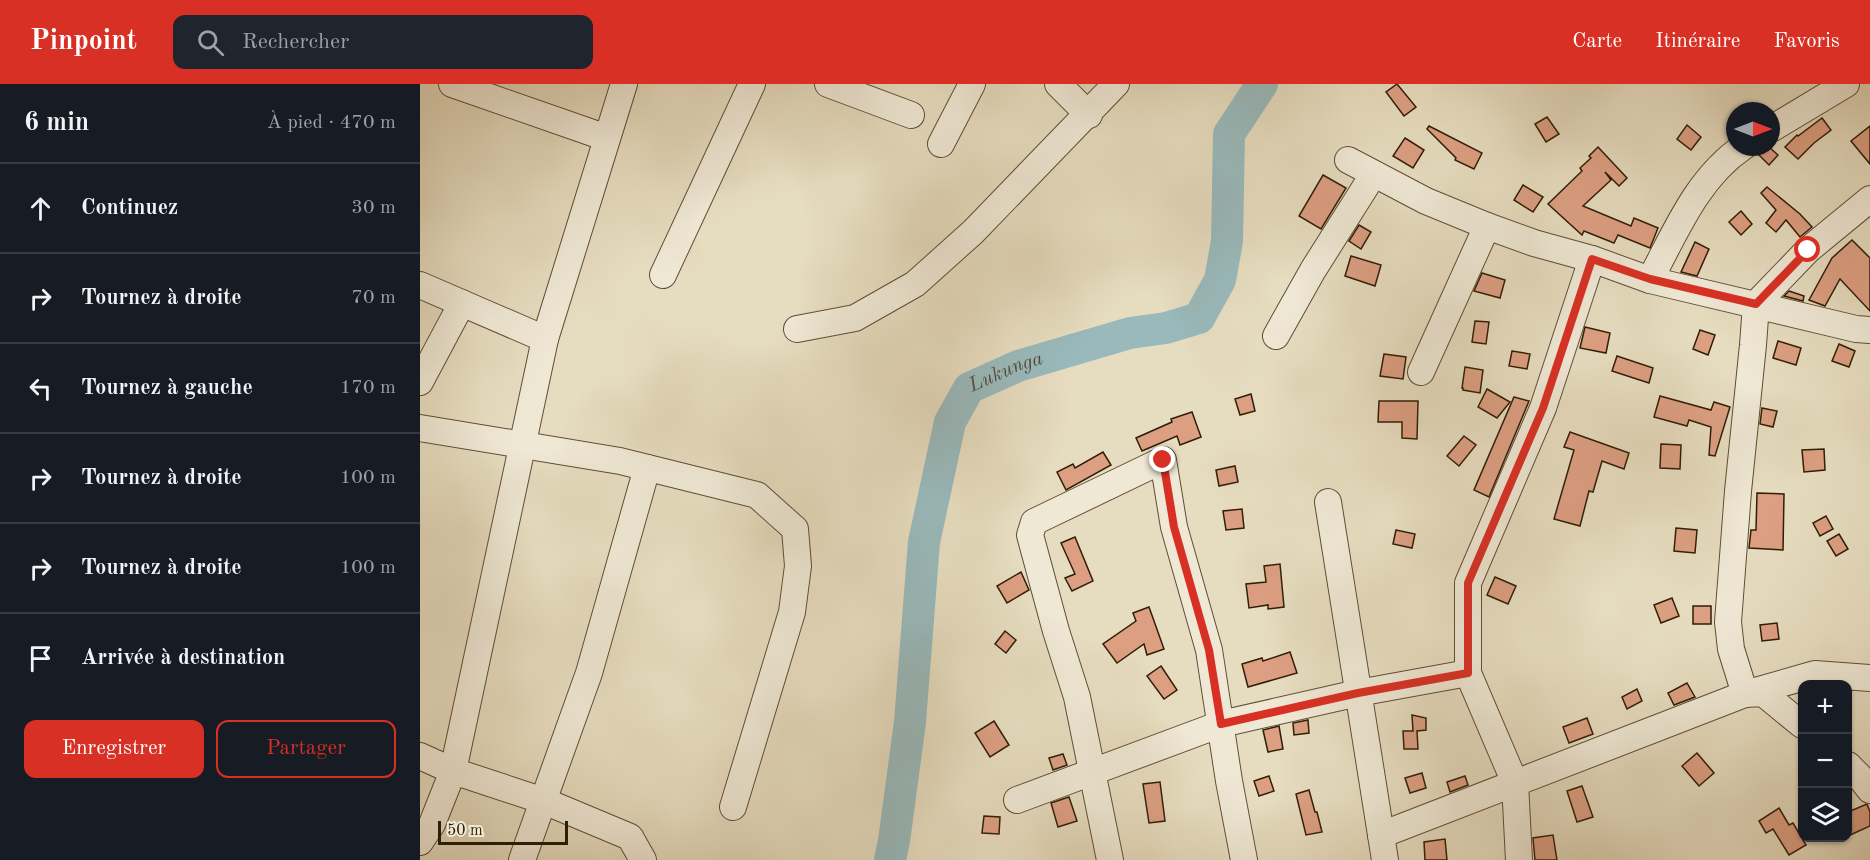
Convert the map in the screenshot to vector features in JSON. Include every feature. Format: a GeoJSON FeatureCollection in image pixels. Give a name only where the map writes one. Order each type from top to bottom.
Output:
{"type":"FeatureCollection","features":[{"type":"Feature","properties":{"kind":"street"},"geometry":{"type":"LineString","coordinates":[[452,84],[607,138]]}},
{"type":"Feature","properties":{"kind":"street"},"geometry":{"type":"LineString","coordinates":[[420,842],[432,824],[453,771],[544,339],[624,84]]}},
{"type":"Feature","properties":{"kind":"street"},"geometry":{"type":"LineString","coordinates":[[663,275],[752,84]]}},
{"type":"Feature","properties":{"kind":"street"},"geometry":{"type":"LineString","coordinates":[[828,84],[911,115]]}},
{"type":"Feature","properties":{"kind":"street"},"geometry":{"type":"LineString","coordinates":[[941,144],[972,84]]}},
{"type":"Feature","properties":{"kind":"street"},"geometry":{"type":"LineString","coordinates":[[1058,84],[1089,114]]}},
{"type":"Feature","properties":{"kind":"street"},"geometry":{"type":"LineString","coordinates":[[797,329],[855,318],[915,284],[973,232],[1116,84]]}},
{"type":"Feature","properties":{"kind":"street"},"geometry":{"type":"LineString","coordinates":[[1780,124],[1846,84]]}},
{"type":"Feature","properties":{"kind":"street"},"geometry":{"type":"LineString","coordinates":[[1650,279],[1698,191],[1729,156]]}},
{"type":"Feature","properties":{"kind":"street"},"geometry":{"type":"LineString","coordinates":[[1348,160],[1426,201],[1534,243],[1592,259],[1650,279],[1856,329],[1870,330]]}},
{"type":"Feature","properties":{"kind":"street"},"geometry":{"type":"LineString","coordinates":[[1276,336],[1313,270],[1373,175]]}},
{"type":"Feature","properties":{"kind":"street"},"geometry":{"type":"LineString","coordinates":[[1745,694],[1731,649],[1728,622],[1756,304],[1808,250],[1870,199]]}},
{"type":"Feature","properties":{"kind":"street"},"geometry":{"type":"LineString","coordinates":[[1421,372],[1487,226]]}},
{"type":"Feature","properties":{"kind":"street"},"geometry":{"type":"LineString","coordinates":[[1519,860],[1515,783],[1468,673],[1468,583],[1543,408],[1592,259]]}},
{"type":"Feature","properties":{"kind":"street"},"geometry":{"type":"LineString","coordinates":[[420,285],[544,339]]}},
{"type":"Feature","properties":{"kind":"street"},"geometry":{"type":"LineString","coordinates":[[420,382],[462,303]]}},
{"type":"Feature","properties":{"kind":"street"},"geometry":{"type":"LineString","coordinates":[[420,428],[620,461],[757,495],[795,529],[798,566],[792,612],[733,807]]}},
{"type":"Feature","properties":{"kind":"street"},"geometry":{"type":"LineString","coordinates":[[1110,860],[1077,698],[1030,535],[1034,522],[1163,460],[1174,527],[1209,650],[1244,860]]}},
{"type":"Feature","properties":{"kind":"street"},"geometry":{"type":"LineString","coordinates":[[522,860],[589,673],[647,468]]}},
{"type":"Feature","properties":{"kind":"street"},"geometry":{"type":"LineString","coordinates":[[1328,502],[1383,848],[1515,783],[1745,694],[1815,674],[1870,678]]}},
{"type":"Feature","properties":{"kind":"street"},"geometry":{"type":"LineString","coordinates":[[1017,800],[1221,724],[1358,693],[1468,673]]}},
{"type":"Feature","properties":{"kind":"street"},"geometry":{"type":"LineString","coordinates":[[1745,694],[1763,693],[1798,721]]}},
{"type":"Feature","properties":{"kind":"street"},"geometry":{"type":"LineString","coordinates":[[420,756],[453,771],[544,801],[630,837],[643,860]]}},
{"type":"Feature","properties":{"kind":"street"},"geometry":{"type":"LineString","coordinates":[[1852,769],[1870,790]]}},
{"type":"Feature","properties":{"kind":"building"},"geometry":{"type":"Polygon","coordinates":[[[1397,84],[1416,107],[1404,116],[1386,92],[1397,84]]]}},
{"type":"Feature","properties":{"kind":"building"},"geometry":{"type":"Polygon","coordinates":[[[1547,117],[1559,134],[1546,142],[1535,124],[1547,117]]]}},
{"type":"Feature","properties":{"kind":"building"},"geometry":{"type":"Polygon","coordinates":[[[1822,118],[1831,130],[1798,159],[1785,147],[1797,135],[1822,118]]]}},
{"type":"Feature","properties":{"kind":"building"},"geometry":{"type":"Polygon","coordinates":[[[1687,125],[1701,137],[1691,150],[1677,139],[1687,125]]]}},
{"type":"Feature","properties":{"kind":"building"},"geometry":{"type":"Polygon","coordinates":[[[1429,126],[1482,153],[1474,169],[1455,160],[1456,158],[1427,129],[1429,126]]]}},
{"type":"Feature","properties":{"kind":"building"},"geometry":{"type":"Polygon","coordinates":[[[1870,126],[1870,164],[1851,141],[1870,126]]]}},
{"type":"Feature","properties":{"kind":"building"},"geometry":{"type":"Polygon","coordinates":[[[1405,138],[1424,150],[1413,168],[1393,156],[1405,138]]]}},
{"type":"Feature","properties":{"kind":"building"},"geometry":{"type":"Polygon","coordinates":[[[1598,147],[1627,178],[1619,186],[1605,172],[1611,180],[1583,206],[1631,226],[1634,218],[1658,228],[1650,248],[1618,235],[1614,243],[1584,231],[1582,235],[1548,204],[1582,171],[1580,168],[1591,158],[1589,156],[1598,147]]]}},
{"type":"Feature","properties":{"kind":"building"},"geometry":{"type":"Polygon","coordinates":[[[1760,156],[1777,156],[1769,165],[1760,156]]]}},
{"type":"Feature","properties":{"kind":"building"},"geometry":{"type":"Polygon","coordinates":[[[1323,175],[1346,188],[1321,229],[1299,216],[1323,175]]]}},
{"type":"Feature","properties":{"kind":"building"},"geometry":{"type":"Polygon","coordinates":[[[1523,185],[1543,197],[1533,212],[1514,200],[1523,185]]]}},
{"type":"Feature","properties":{"kind":"building"},"geometry":{"type":"Polygon","coordinates":[[[1767,187],[1812,227],[1800,237],[1786,220],[1776,232],[1766,223],[1776,210],[1761,193],[1767,187]]]}},
{"type":"Feature","properties":{"kind":"building"},"geometry":{"type":"Polygon","coordinates":[[[1741,211],[1752,224],[1741,235],[1729,222],[1741,211]]]}},
{"type":"Feature","properties":{"kind":"building"},"geometry":{"type":"Polygon","coordinates":[[[1359,225],[1371,232],[1361,249],[1349,241],[1359,225]]]}},
{"type":"Feature","properties":{"kind":"building"},"geometry":{"type":"Polygon","coordinates":[[[1852,240],[1870,258],[1870,311],[1840,279],[1825,306],[1809,300],[1832,258],[1852,240]]]}},
{"type":"Feature","properties":{"kind":"building"},"geometry":{"type":"Polygon","coordinates":[[[1695,242],[1709,249],[1697,276],[1681,272],[1695,242]]]}},
{"type":"Feature","properties":{"kind":"building"},"geometry":{"type":"Polygon","coordinates":[[[1351,256],[1381,265],[1375,286],[1345,276],[1351,256]]]}},
{"type":"Feature","properties":{"kind":"building"},"geometry":{"type":"Polygon","coordinates":[[[1482,273],[1505,280],[1500,298],[1474,291],[1482,273]]]}},
{"type":"Feature","properties":{"kind":"building"},"geometry":{"type":"Polygon","coordinates":[[[1789,291],[1804,296],[1803,301],[1784,296],[1789,291]]]}},
{"type":"Feature","properties":{"kind":"building"},"geometry":{"type":"Polygon","coordinates":[[[1475,321],[1489,322],[1486,344],[1472,342],[1475,321]]]}},
{"type":"Feature","properties":{"kind":"building"},"geometry":{"type":"Polygon","coordinates":[[[1585,327],[1610,333],[1606,353],[1580,348],[1585,327]]]}},
{"type":"Feature","properties":{"kind":"building"},"geometry":{"type":"Polygon","coordinates":[[[1700,330],[1715,335],[1708,355],[1693,349],[1700,330]]]}},
{"type":"Feature","properties":{"kind":"building"},"geometry":{"type":"Polygon","coordinates":[[[1778,341],[1801,348],[1796,365],[1773,358],[1778,341]]]}},
{"type":"Feature","properties":{"kind":"building"},"geometry":{"type":"Polygon","coordinates":[[[1839,344],[1855,351],[1849,367],[1832,361],[1839,344]]]}},
{"type":"Feature","properties":{"kind":"building"},"geometry":{"type":"Polygon","coordinates":[[[1512,351],[1530,354],[1527,369],[1509,366],[1512,351]]]}},
{"type":"Feature","properties":{"kind":"building"},"geometry":{"type":"Polygon","coordinates":[[[1384,354],[1406,357],[1403,379],[1380,376],[1384,354]]]}},
{"type":"Feature","properties":{"kind":"building"},"geometry":{"type":"Polygon","coordinates":[[[1617,356],[1653,368],[1649,383],[1612,371],[1617,356]]]}},
{"type":"Feature","properties":{"kind":"building"},"geometry":{"type":"Polygon","coordinates":[[[1465,367],[1483,370],[1480,393],[1463,390],[1465,367]]]}},
{"type":"Feature","properties":{"kind":"building"},"geometry":{"type":"Polygon","coordinates":[[[1487,389],[1510,402],[1497,418],[1478,407],[1487,389]]]}},
{"type":"Feature","properties":{"kind":"building"},"geometry":{"type":"Polygon","coordinates":[[[1251,394],[1255,411],[1240,415],[1235,399],[1251,394]]]}},
{"type":"Feature","properties":{"kind":"building"},"geometry":{"type":"Polygon","coordinates":[[[1660,396],[1711,410],[1714,402],[1730,407],[1715,456],[1709,455],[1711,427],[1689,420],[1687,426],[1654,417],[1660,396]]]}},
{"type":"Feature","properties":{"kind":"building"},"geometry":{"type":"Polygon","coordinates":[[[1514,397],[1529,401],[1489,497],[1474,490],[1514,397]]]}},
{"type":"Feature","properties":{"kind":"building"},"geometry":{"type":"Polygon","coordinates":[[[1379,401],[1418,401],[1417,439],[1402,438],[1402,422],[1378,422],[1379,401]]]}},
{"type":"Feature","properties":{"kind":"building"},"geometry":{"type":"Polygon","coordinates":[[[1762,408],[1777,411],[1773,427],[1760,424],[1762,408]]]}},
{"type":"Feature","properties":{"kind":"building"},"geometry":{"type":"Polygon","coordinates":[[[1192,412],[1201,437],[1180,445],[1177,436],[1142,451],[1136,438],[1172,422],[1171,419],[1192,412]]]}},
{"type":"Feature","properties":{"kind":"building"},"geometry":{"type":"Polygon","coordinates":[[[1570,432],[1629,453],[1624,469],[1602,461],[1593,492],[1589,491],[1580,526],[1554,519],[1574,450],[1564,447],[1570,432]]]}},
{"type":"Feature","properties":{"kind":"building"},"geometry":{"type":"Polygon","coordinates":[[[1464,436],[1476,445],[1459,466],[1447,456],[1464,436]]]}},
{"type":"Feature","properties":{"kind":"building"},"geometry":{"type":"Polygon","coordinates":[[[1661,444],[1681,445],[1680,469],[1660,468],[1661,444]]]}},
{"type":"Feature","properties":{"kind":"building"},"geometry":{"type":"Polygon","coordinates":[[[1824,449],[1825,470],[1804,472],[1802,450],[1824,449]]]}},
{"type":"Feature","properties":{"kind":"building"},"geometry":{"type":"Polygon","coordinates":[[[1103,452],[1111,465],[1066,490],[1057,472],[1073,464],[1075,468],[1103,452]]]}},
{"type":"Feature","properties":{"kind":"building"},"geometry":{"type":"Polygon","coordinates":[[[1235,466],[1238,482],[1219,486],[1216,470],[1235,466]]]}},
{"type":"Feature","properties":{"kind":"building"},"geometry":{"type":"Polygon","coordinates":[[[1757,493],[1784,494],[1783,550],[1749,548],[1751,530],[1756,530],[1757,493]]]}},
{"type":"Feature","properties":{"kind":"building"},"geometry":{"type":"Polygon","coordinates":[[[1242,509],[1244,528],[1226,530],[1223,511],[1242,509]]]}},
{"type":"Feature","properties":{"kind":"building"},"geometry":{"type":"Polygon","coordinates":[[[1826,516],[1833,529],[1820,536],[1813,523],[1826,516]]]}},
{"type":"Feature","properties":{"kind":"building"},"geometry":{"type":"Polygon","coordinates":[[[1676,528],[1697,530],[1695,553],[1674,551],[1676,528]]]}},
{"type":"Feature","properties":{"kind":"building"},"geometry":{"type":"Polygon","coordinates":[[[1396,530],[1415,534],[1412,548],[1393,544],[1396,530]]]}},
{"type":"Feature","properties":{"kind":"building"},"geometry":{"type":"Polygon","coordinates":[[[1839,534],[1848,549],[1836,556],[1827,541],[1839,534]]]}},
{"type":"Feature","properties":{"kind":"building"},"geometry":{"type":"Polygon","coordinates":[[[1075,537],[1093,581],[1072,591],[1065,578],[1075,574],[1061,543],[1075,537]]]}},
{"type":"Feature","properties":{"kind":"building"},"geometry":{"type":"Polygon","coordinates":[[[1280,564],[1284,607],[1268,609],[1268,605],[1249,608],[1246,584],[1266,582],[1264,566],[1280,564]]]}},
{"type":"Feature","properties":{"kind":"building"},"geometry":{"type":"Polygon","coordinates":[[[1021,572],[1029,590],[1007,603],[997,586],[1021,572]]]}},
{"type":"Feature","properties":{"kind":"building"},"geometry":{"type":"Polygon","coordinates":[[[1495,577],[1516,586],[1508,604],[1487,595],[1495,577]]]}},
{"type":"Feature","properties":{"kind":"building"},"geometry":{"type":"Polygon","coordinates":[[[1672,598],[1679,616],[1661,623],[1654,605],[1672,598]]]}},
{"type":"Feature","properties":{"kind":"building"},"geometry":{"type":"Polygon","coordinates":[[[1693,606],[1711,606],[1711,624],[1693,624],[1693,606]]]}},
{"type":"Feature","properties":{"kind":"building"},"geometry":{"type":"Polygon","coordinates":[[[1149,607],[1164,649],[1147,655],[1144,644],[1117,663],[1103,644],[1136,621],[1133,613],[1149,607]]]}},
{"type":"Feature","properties":{"kind":"building"},"geometry":{"type":"Polygon","coordinates":[[[1777,623],[1779,639],[1762,641],[1760,625],[1777,623]]]}},
{"type":"Feature","properties":{"kind":"building"},"geometry":{"type":"Polygon","coordinates":[[[1005,631],[1016,640],[1006,653],[995,644],[1005,631]]]}},
{"type":"Feature","properties":{"kind":"building"},"geometry":{"type":"Polygon","coordinates":[[[1290,652],[1297,673],[1248,687],[1242,664],[1262,658],[1263,661],[1290,652]]]}},
{"type":"Feature","properties":{"kind":"building"},"geometry":{"type":"Polygon","coordinates":[[[1161,666],[1177,690],[1164,699],[1147,676],[1161,666]]]}},
{"type":"Feature","properties":{"kind":"building"},"geometry":{"type":"Polygon","coordinates":[[[1687,683],[1695,697],[1674,705],[1668,693],[1687,683]]]}},
{"type":"Feature","properties":{"kind":"building"},"geometry":{"type":"Polygon","coordinates":[[[1637,689],[1642,701],[1627,709],[1622,697],[1637,689]]]}},
{"type":"Feature","properties":{"kind":"building"},"geometry":{"type":"Polygon","coordinates":[[[1412,715],[1426,718],[1426,730],[1417,731],[1418,749],[1404,749],[1403,731],[1413,731],[1412,715]]]}},
{"type":"Feature","properties":{"kind":"building"},"geometry":{"type":"Polygon","coordinates":[[[1587,718],[1593,734],[1569,743],[1563,727],[1587,718]]]}},
{"type":"Feature","properties":{"kind":"building"},"geometry":{"type":"Polygon","coordinates":[[[1308,720],[1309,733],[1294,735],[1293,723],[1308,720]]]}},
{"type":"Feature","properties":{"kind":"building"},"geometry":{"type":"Polygon","coordinates":[[[994,721],[1009,745],[990,757],[975,733],[994,721]]]}},
{"type":"Feature","properties":{"kind":"building"},"geometry":{"type":"Polygon","coordinates":[[[1279,726],[1283,749],[1268,752],[1263,730],[1279,726]]]}},
{"type":"Feature","properties":{"kind":"building"},"geometry":{"type":"Polygon","coordinates":[[[1697,753],[1714,773],[1699,786],[1682,766],[1697,753]]]}},
{"type":"Feature","properties":{"kind":"building"},"geometry":{"type":"Polygon","coordinates":[[[1063,754],[1067,765],[1053,770],[1049,758],[1063,754]]]}},
{"type":"Feature","properties":{"kind":"building"},"geometry":{"type":"Polygon","coordinates":[[[1422,773],[1426,788],[1410,793],[1405,778],[1422,773]]]}},
{"type":"Feature","properties":{"kind":"building"},"geometry":{"type":"Polygon","coordinates":[[[1269,776],[1274,791],[1259,796],[1254,781],[1269,776]]]}},
{"type":"Feature","properties":{"kind":"building"},"geometry":{"type":"Polygon","coordinates":[[[1465,776],[1468,785],[1450,792],[1447,782],[1465,776]]]}},
{"type":"Feature","properties":{"kind":"building"},"geometry":{"type":"Polygon","coordinates":[[[1160,782],[1165,821],[1149,823],[1143,784],[1160,782]]]}},
{"type":"Feature","properties":{"kind":"building"},"geometry":{"type":"Polygon","coordinates":[[[1582,786],[1593,817],[1577,822],[1567,791],[1582,786]]]}},
{"type":"Feature","properties":{"kind":"building"},"geometry":{"type":"Polygon","coordinates":[[[1309,790],[1322,832],[1306,835],[1296,794],[1309,790]]]}},
{"type":"Feature","properties":{"kind":"building"},"geometry":{"type":"Polygon","coordinates":[[[1069,797],[1077,821],[1058,827],[1051,803],[1069,797]]]}},
{"type":"Feature","properties":{"kind":"building"},"geometry":{"type":"Polygon","coordinates":[[[1867,804],[1870,812],[1870,826],[1852,834],[1852,810],[1867,804]]]}},
{"type":"Feature","properties":{"kind":"building"},"geometry":{"type":"Polygon","coordinates":[[[1779,808],[1789,825],[1793,823],[1798,831],[1798,842],[1804,842],[1806,845],[1789,855],[1773,829],[1766,833],[1759,821],[1779,808]]]}},
{"type":"Feature","properties":{"kind":"building"},"geometry":{"type":"Polygon","coordinates":[[[984,816],[1000,817],[999,834],[982,833],[984,816]]]}},
{"type":"Feature","properties":{"kind":"building"},"geometry":{"type":"Polygon","coordinates":[[[1553,835],[1557,860],[1535,860],[1533,838],[1553,835]]]}},
{"type":"Feature","properties":{"kind":"building"},"geometry":{"type":"Polygon","coordinates":[[[1445,839],[1447,860],[1425,860],[1424,842],[1445,839]]]}},
{"type":"Feature","properties":{"kind":"waterway","name":"Lukunga"},"geometry":{"type":"LineString","coordinates":[[890,860],[910,722],[924,542],[950,422],[969,388],[1018,366],[1130,333],[1166,328],[1199,318],[1220,280],[1227,241],[1229,134],[1262,84]]}},
{"type":"Feature","properties":{"kind":"route"},"geometry":{"type":"LineString","coordinates":[[1163,460],[1174,527],[1209,650],[1221,724],[1358,693],[1468,673],[1468,583],[1543,408],[1592,259],[1650,279],[1756,304],[1808,250]]}}]}
